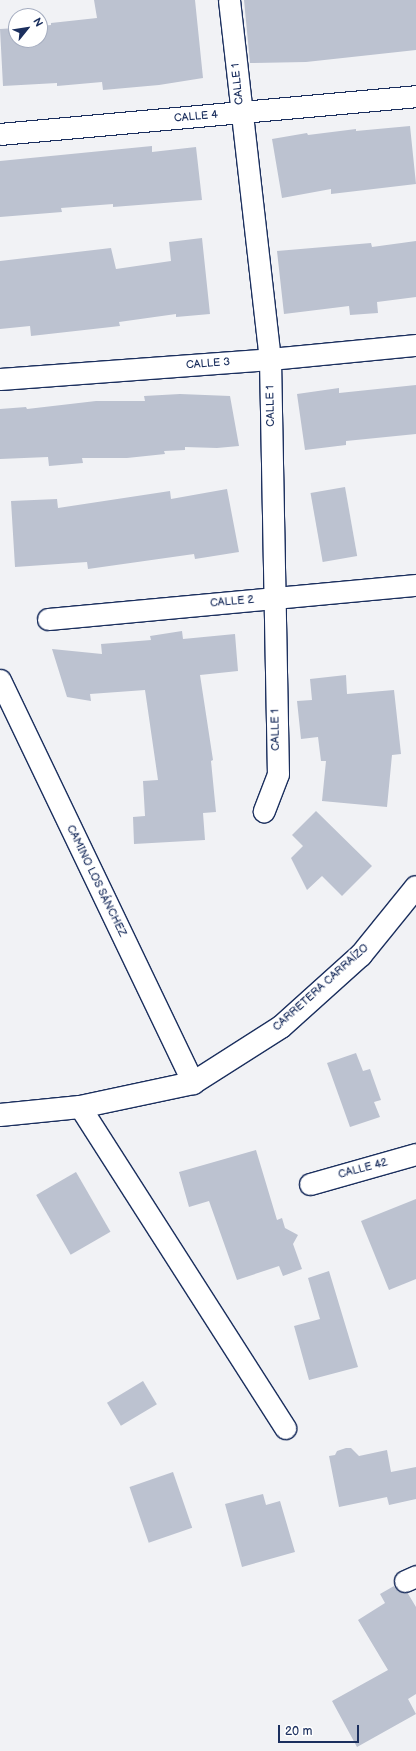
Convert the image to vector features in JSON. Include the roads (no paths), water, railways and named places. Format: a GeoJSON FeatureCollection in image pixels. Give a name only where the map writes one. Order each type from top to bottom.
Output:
{"type":"FeatureCollection","features":[{"type":"Feature","properties":{"kind":"street","name":"CALLE 1"},"geometry":{"type":"LineString","coordinates":[[229,0],[270,359],[276,598],[276,720],[278,774],[264,812]]}},
{"type":"Feature","properties":{"kind":"street","name":"CALLE 4"},"geometry":{"type":"LineString","coordinates":[[0,134],[416,96]]}},
{"type":"Feature","properties":{"kind":"street","name":"CALLE 3"},"geometry":{"type":"LineString","coordinates":[[0,379],[270,359],[416,345]]}},
{"type":"Feature","properties":{"kind":"street","name":"CALLE 2"},"geometry":{"type":"LineString","coordinates":[[48,619],[416,585]]}},
{"type":"Feature","properties":{"kind":"street","name":"CAMINO LOS SÁNCHEZ"},"geometry":{"type":"LineString","coordinates":[[0,680],[193,1083]]}},
{"type":"Feature","properties":{"kind":"street","name":"CARRETERA CARRAÍZO"},"geometry":{"type":"LineString","coordinates":[[0,1115],[80,1107],[193,1083],[281,1027],[361,955],[416,887]]}},
{"type":"Feature","properties":{"kind":"street"},"geometry":{"type":"LineString","coordinates":[[80,1107],[285,1428]]}},
{"type":"Feature","properties":{"kind":"street","name":"CALLE 42"},"geometry":{"type":"LineString","coordinates":[[310,1184],[416,1154]]}}]}
